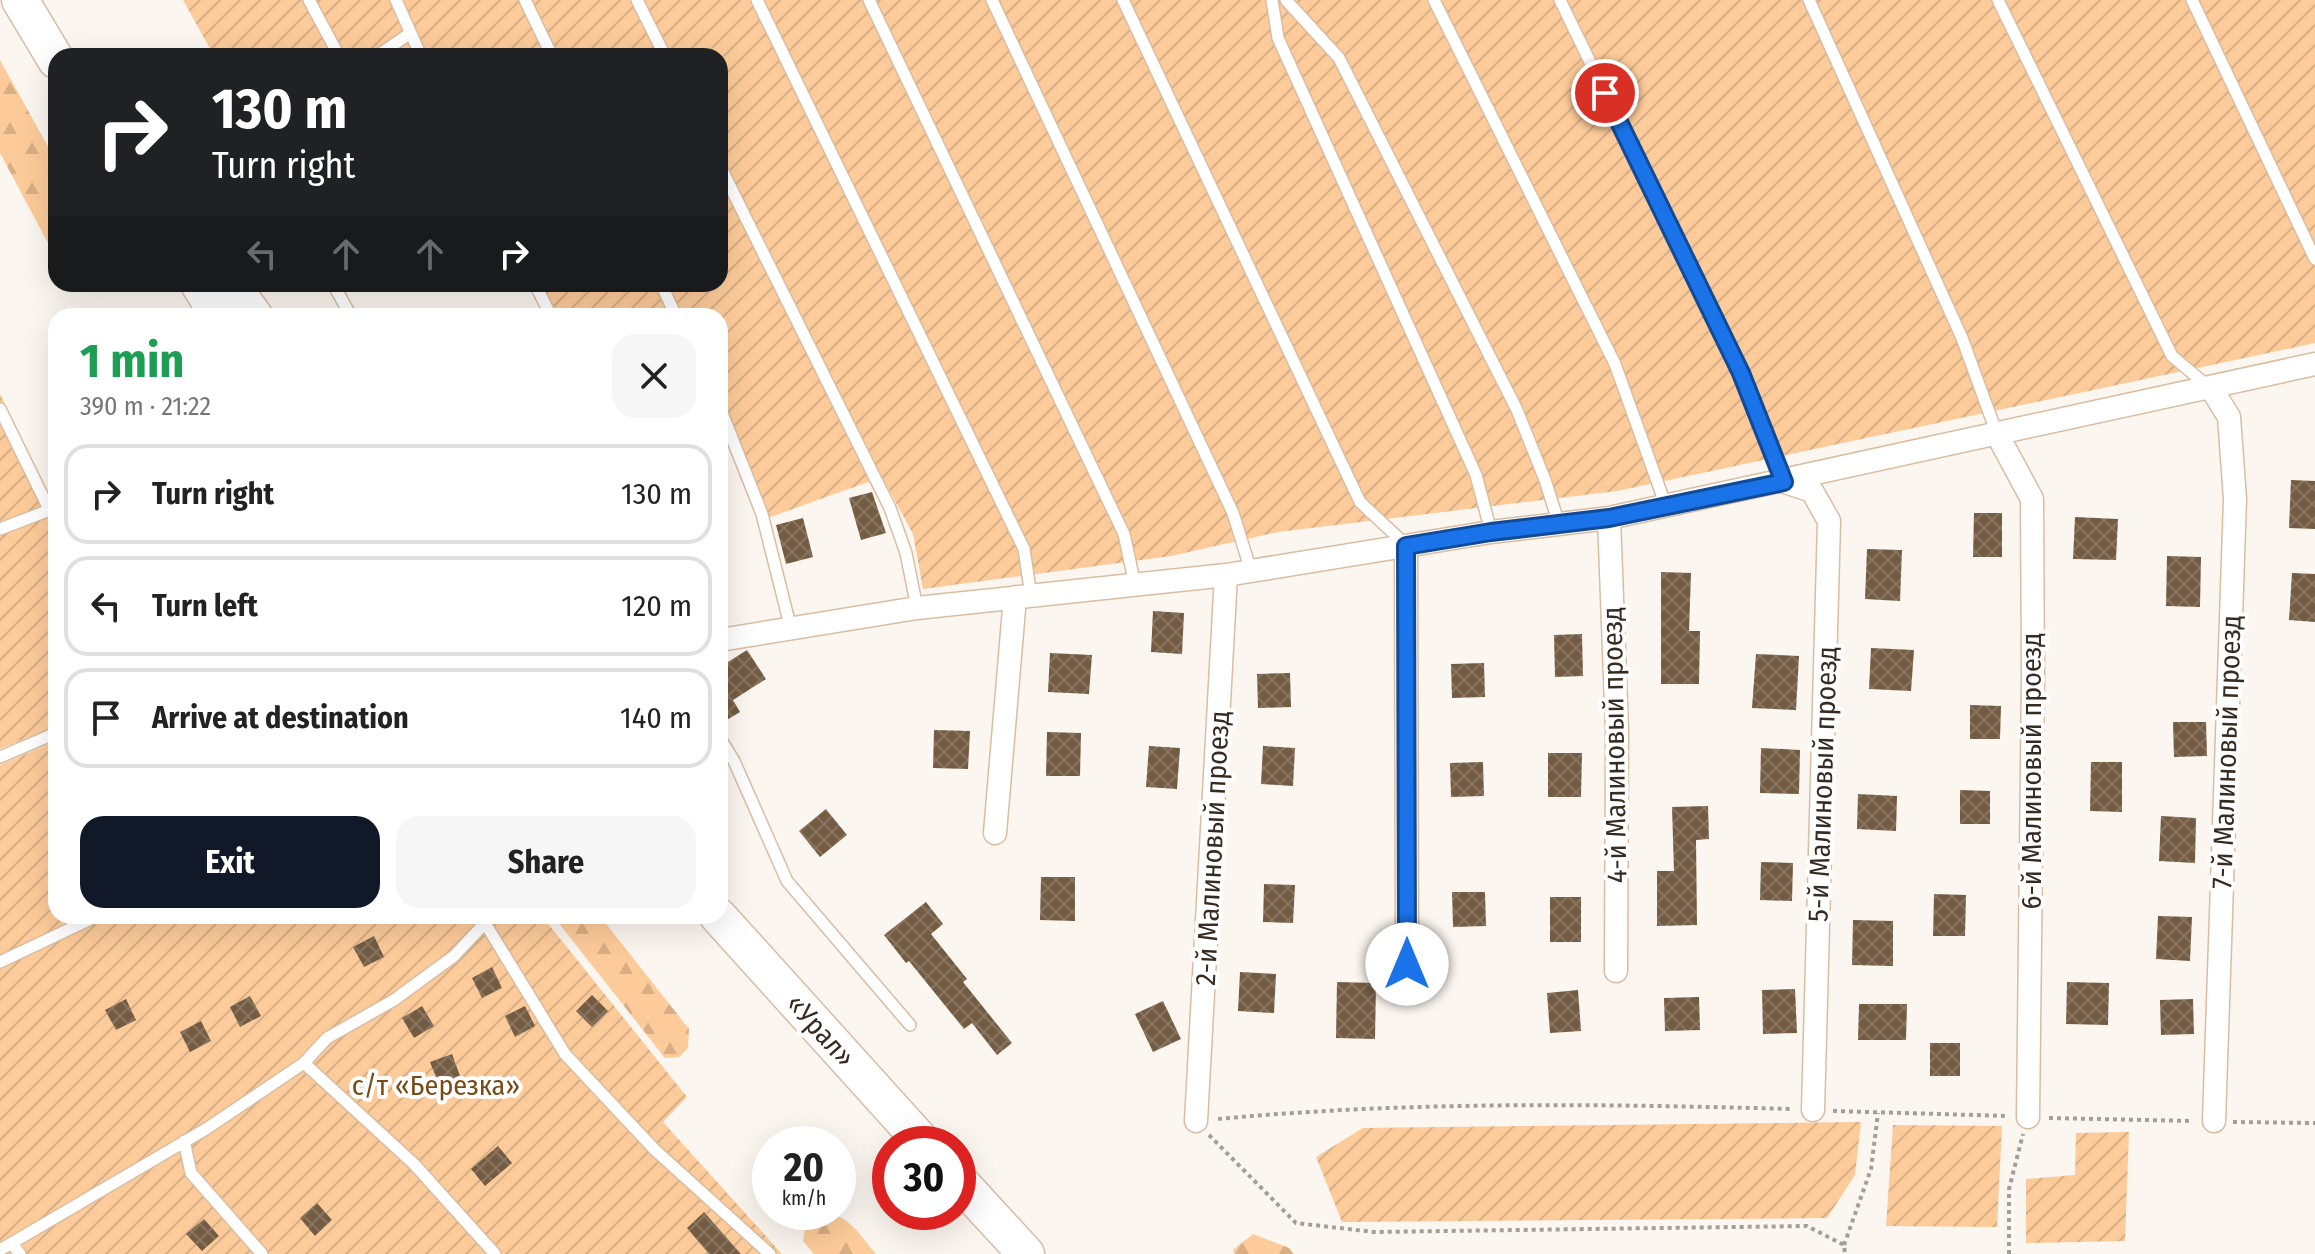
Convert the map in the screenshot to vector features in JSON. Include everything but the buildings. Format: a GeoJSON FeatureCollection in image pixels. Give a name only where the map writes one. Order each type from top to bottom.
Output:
{"type":"FeatureCollection","features":[{"type":"Feature","properties":{"kind":"highway"},"geometry":{"type":"LineString","coordinates":[[20,0],[49,48]]}},
{"type":"Feature","properties":{"kind":"highway"},"geometry":{"type":"LineString","coordinates":[[45,0],[74,48]]}},
{"type":"Feature","properties":{"kind":"highway","name":"«Урал»"},"geometry":{"type":"LineString","coordinates":[[696,924],[880,1126]]}},
{"type":"Feature","properties":{"kind":"highway","name":"«Урал»"},"geometry":{"type":"LineString","coordinates":[[725,924],[908,1126]]}},
{"type":"Feature","properties":{"kind":"highway"},"geometry":{"type":"LineString","coordinates":[[976,1200],[1026,1254]]}},
{"type":"Feature","properties":{"kind":"highway"},"geometry":{"type":"LineString","coordinates":[[975,1230],[997,1254]]}},
{"type":"Feature","properties":{"kind":"street"},"geometry":{"type":"LineString","coordinates":[[728,639],[917,608],[1226,575],[1491,532],[1609,518],[2315,364]]}},
{"type":"Feature","properties":{"kind":"street","name":"7-й Малиновый проезд"},"geometry":{"type":"LineString","coordinates":[[2211,388],[2229,417],[2235,499],[2214,1121]]}},
{"type":"Feature","properties":{"kind":"street","name":"6-й Малиновый проезд"},"geometry":{"type":"LineString","coordinates":[[1997,434],[2032,499],[2028,1117]]}},
{"type":"Feature","properties":{"kind":"street","name":"5-й Малиновый проезд"},"geometry":{"type":"LineString","coordinates":[[1784,482],[1812,491],[1829,521],[1813,1110]]}},
{"type":"Feature","properties":{"kind":"street","name":"4-й Малиновый проезд"},"geometry":{"type":"LineString","coordinates":[[1609,518],[1617,730],[1616,971]]}},
{"type":"Feature","properties":{"kind":"street"},"geometry":{"type":"LineString","coordinates":[[1406,546],[1407,964]]}},
{"type":"Feature","properties":{"kind":"street","name":"2-й Малиновый проезд"},"geometry":{"type":"LineString","coordinates":[[1196,1121],[1226,575]]}},
{"type":"Feature","properties":{"kind":"street"},"geometry":{"type":"LineString","coordinates":[[995,833],[1023,597]]}},
{"type":"Feature","properties":{"kind":"lane"},"geometry":{"type":"LineString","coordinates":[[309,0],[335,48]]}},
{"type":"Feature","properties":{"kind":"lane"},"geometry":{"type":"LineString","coordinates":[[396,0],[417,48]]}},
{"type":"Feature","properties":{"kind":"lane"},"geometry":{"type":"LineString","coordinates":[[525,0],[548,48]]}},
{"type":"Feature","properties":{"kind":"lane"},"geometry":{"type":"LineString","coordinates":[[637,0],[661,48]]}},
{"type":"Feature","properties":{"kind":"lane"},"geometry":{"type":"LineString","coordinates":[[757,0],[1024,549],[1023,597]]}},
{"type":"Feature","properties":{"kind":"lane"},"geometry":{"type":"LineString","coordinates":[[869,0],[1124,534],[1135,585]]}},
{"type":"Feature","properties":{"kind":"lane"},"geometry":{"type":"LineString","coordinates":[[992,0],[1233,513],[1251,571]]}},
{"type":"Feature","properties":{"kind":"lane"},"geometry":{"type":"LineString","coordinates":[[1123,0],[1360,502],[1406,546]]}},
{"type":"Feature","properties":{"kind":"lane"},"geometry":{"type":"LineString","coordinates":[[1272,0],[1278,38],[1476,475],[1491,532]]}},
{"type":"Feature","properties":{"kind":"lane"},"geometry":{"type":"LineString","coordinates":[[1286,0],[1339,58],[1517,410],[1559,524]]}},
{"type":"Feature","properties":{"kind":"lane"},"geometry":{"type":"LineString","coordinates":[[1434,0],[1615,364],[1666,506]]}},
{"type":"Feature","properties":{"kind":"lane"},"geometry":{"type":"LineString","coordinates":[[1560,0],[1741,373],[1784,482]]}},
{"type":"Feature","properties":{"kind":"lane"},"geometry":{"type":"LineString","coordinates":[[1809,0],[1962,338],[1997,434]]}},
{"type":"Feature","properties":{"kind":"lane"},"geometry":{"type":"LineString","coordinates":[[1998,0],[2172,356],[2211,388]]}},
{"type":"Feature","properties":{"kind":"lane"},"geometry":{"type":"LineString","coordinates":[[2192,0],[2315,259]]}},
{"type":"Feature","properties":{"kind":"lane"},"geometry":{"type":"LineString","coordinates":[[389,48],[409,34]]}},
{"type":"Feature","properties":{"kind":"lane"},"geometry":{"type":"LineString","coordinates":[[728,182],[890,508],[906,553],[917,608]]}},
{"type":"Feature","properties":{"kind":"lane"},"geometry":{"type":"LineString","coordinates":[[0,409],[48,500]]}},
{"type":"Feature","properties":{"kind":"lane"},"geometry":{"type":"LineString","coordinates":[[728,428],[762,514],[792,629]]}},
{"type":"Feature","properties":{"kind":"lane"},"geometry":{"type":"LineString","coordinates":[[0,529],[48,511]]}},
{"type":"Feature","properties":{"kind":"lane"},"geometry":{"type":"LineString","coordinates":[[0,757],[48,736]]}},
{"type":"Feature","properties":{"kind":"lane"},"geometry":{"type":"LineString","coordinates":[[728,751],[787,881],[910,1025]]}},
{"type":"Feature","properties":{"kind":"lane"},"geometry":{"type":"LineString","coordinates":[[0,962],[80,924]]}},
{"type":"Feature","properties":{"kind":"lane"},"geometry":{"type":"LineString","coordinates":[[0,1250],[184,1141],[304,1063],[327,1038],[394,1000],[454,956],[482,924]]}},
{"type":"Feature","properties":{"kind":"lane"},"geometry":{"type":"LineString","coordinates":[[488,924],[565,1054],[655,1150],[770,1254]]}},
{"type":"Feature","properties":{"kind":"lane"},"geometry":{"type":"LineString","coordinates":[[304,1063],[414,1164],[495,1254]]}},
{"type":"Feature","properties":{"kind":"lane"},"geometry":{"type":"LineString","coordinates":[[184,1141],[191,1173],[262,1254]]}},
{"type":"Feature","properties":{"kind":"lane"},"geometry":{"type":"LineString","coordinates":[[12,1244],[20,1254]]}},
{"type":"Feature","properties":{"kind":"path"},"geometry":{"type":"LineString","coordinates":[[1196,1121],[1297,1112],[1596,1105],[2315,1123]]}},
{"type":"Feature","properties":{"kind":"path"},"geometry":{"type":"LineString","coordinates":[[1845,1254],[1844,1245],[1871,1169],[1878,1112]]}},
{"type":"Feature","properties":{"kind":"path"},"geometry":{"type":"LineString","coordinates":[[2009,1254],[2009,1189],[2028,1117]]}},
{"type":"Feature","properties":{"kind":"path"},"geometry":{"type":"LineString","coordinates":[[1196,1121],[1296,1223],[1374,1232],[1807,1226],[1844,1245]]}},
{"type":"Feature","properties":{"kind":"green space"},"geometry":{"type":"Polygon","coordinates":[[[183,0],[2315,0],[2315,343],[1617,491],[1278,532],[1171,556],[923,589],[913,534],[882,477],[762,520],[728,441],[728,308],[540,308],[532,292],[728,292],[728,48],[210,48],[183,0]]]}},
{"type":"Feature","properties":{"kind":"green space"},"geometry":{"type":"Polygon","coordinates":[[[0,60],[48,147],[48,243],[0,153],[0,60]]]}},
{"type":"Feature","properties":{"kind":"green space"},"geometry":{"type":"Polygon","coordinates":[[[0,394],[48,492],[48,504],[0,522],[0,394]]]}},
{"type":"Feature","properties":{"kind":"green space"},"geometry":{"type":"Polygon","coordinates":[[[48,517],[48,729],[0,749],[0,534],[48,517]]]}},
{"type":"Feature","properties":{"kind":"green space","name":"с/т «Березка»"},"geometry":{"type":"Polygon","coordinates":[[[48,744],[48,924],[548,924],[687,1097],[663,1122],[752,1221],[752,1230],[760,1230],[782,1254],[0,1254],[0,765],[48,744]]]}},
{"type":"Feature","properties":{"kind":"green space"},"geometry":{"type":"Polygon","coordinates":[[[559,924],[606,924],[689,1029],[688,1048],[679,1057],[665,1058],[559,924]]]}},
{"type":"Feature","properties":{"kind":"green space"},"geometry":{"type":"Polygon","coordinates":[[[1861,1122],[1855,1175],[1827,1218],[1342,1222],[1316,1157],[1363,1128],[1861,1122]]]}},
{"type":"Feature","properties":{"kind":"green space"},"geometry":{"type":"Polygon","coordinates":[[[1893,1125],[2002,1126],[1997,1227],[1886,1226],[1893,1125]]]}},
{"type":"Feature","properties":{"kind":"green space"},"geometry":{"type":"Polygon","coordinates":[[[2129,1132],[2125,1241],[2026,1243],[2026,1179],[2075,1175],[2076,1133],[2129,1132]]]}},
{"type":"Feature","properties":{"kind":"green space"},"geometry":{"type":"Polygon","coordinates":[[[805,1230],[856,1230],[876,1254],[814,1254],[803,1241],[805,1230]]]}},
{"type":"Feature","properties":{"kind":"green space"},"geometry":{"type":"Polygon","coordinates":[[[1253,1234],[1289,1248],[1294,1254],[1234,1254],[1233,1250],[1253,1234]]]}},
{"type":"Feature","properties":{"kind":"route"},"geometry":{"type":"LineString","coordinates":[[1407,964],[1406,546],[1609,518],[1784,482],[1741,373],[1605,93]]}}]}
